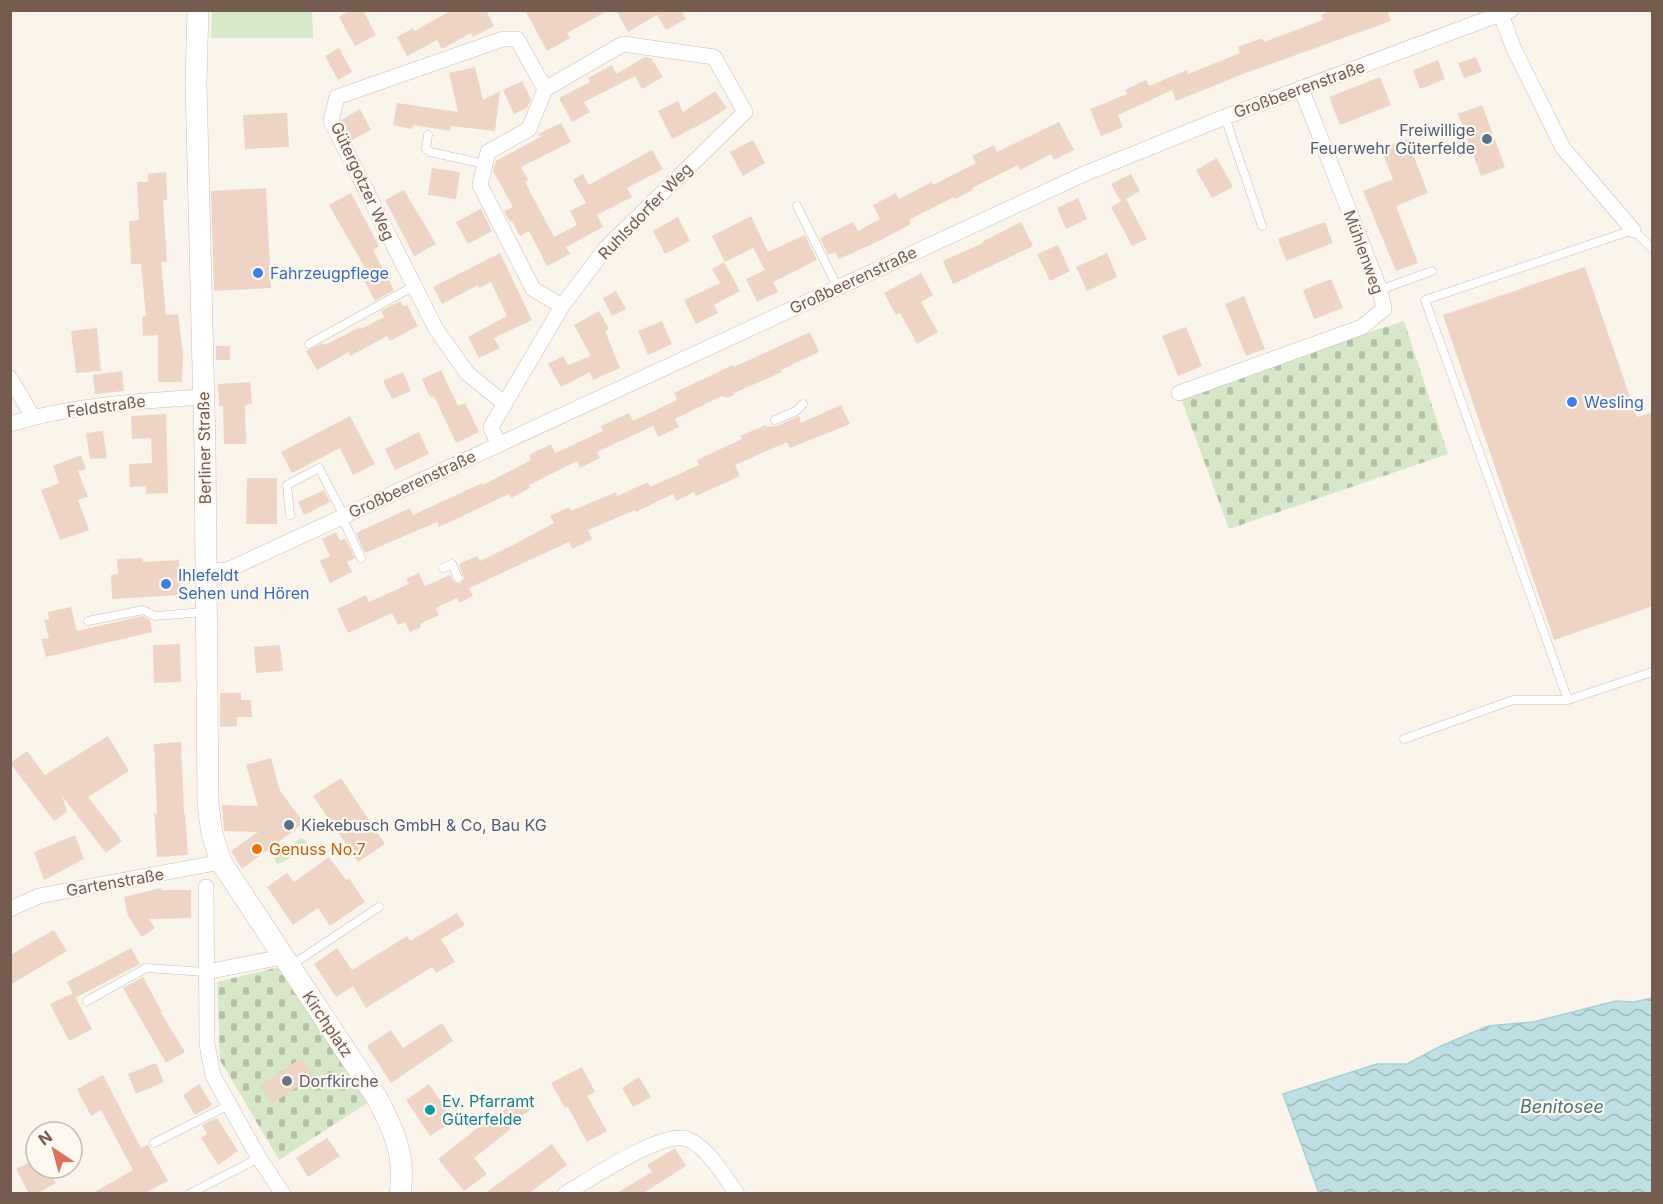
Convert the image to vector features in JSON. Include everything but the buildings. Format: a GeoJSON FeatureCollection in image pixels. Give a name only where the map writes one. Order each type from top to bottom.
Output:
{"type":"FeatureCollection","features":[{"type":"Feature","properties":{"kind":"main road","name":"Berliner Straße"},"geometry":{"type":"LineString","coordinates":[[198,10],[196,94],[203,397],[208,804],[212,834],[221,862]]}},
{"type":"Feature","properties":{"kind":"main road","name":"Kirchplatz"},"geometry":{"type":"LineString","coordinates":[[221,862],[377,1098],[399,1148],[403,1174],[400,1194]]}},
{"type":"Feature","properties":{"kind":"street","name":"Großbeerenstraße"},"geometry":{"type":"LineString","coordinates":[[205,571],[226,570],[234,567],[1084,174],[1225,117],[1506,12]]}},
{"type":"Feature","properties":{"kind":"street"},"geometry":{"type":"LineString","coordinates":[[1506,12],[1513,47],[1563,148],[1633,230]]}},
{"type":"Feature","properties":{"kind":"street","name":"Gütergotzer Weg"},"geometry":{"type":"LineString","coordinates":[[505,404],[467,373],[436,329],[331,121],[337,97],[503,39],[517,39],[545,89]]}},
{"type":"Feature","properties":{"kind":"street","name":"Ruhlsdorfer Weg"},"geometry":{"type":"LineString","coordinates":[[498,444],[491,427],[562,306],[605,249],[745,111],[714,57],[623,44],[545,89]]}},
{"type":"Feature","properties":{"kind":"street","name":"Mühlenweg"},"geometry":{"type":"LineString","coordinates":[[1179,393],[1362,327],[1384,309],[1380,290],[1301,88]]}},
{"type":"Feature","properties":{"kind":"street"},"geometry":{"type":"LineString","coordinates":[[545,89],[529,129],[488,152],[480,185],[533,289],[562,306]]}},
{"type":"Feature","properties":{"kind":"street"},"geometry":{"type":"LineString","coordinates":[[10,378],[33,417]]}},
{"type":"Feature","properties":{"kind":"street","name":"Feldstraße"},"geometry":{"type":"LineString","coordinates":[[10,424],[33,417],[120,402],[203,397]]}},
{"type":"Feature","properties":{"kind":"street","name":"Gartenstraße"},"geometry":{"type":"LineString","coordinates":[[10,909],[39,896],[221,862]]}},
{"type":"Feature","properties":{"kind":"street"},"geometry":{"type":"LineString","coordinates":[[206,887],[207,1044],[213,1076],[259,1158],[283,1194]]}},
{"type":"Feature","properties":{"kind":"street"},"geometry":{"type":"LineString","coordinates":[[206,972],[286,962]]}},
{"type":"Feature","properties":{"kind":"street"},"geometry":{"type":"LineString","coordinates":[[565,1194],[650,1145],[675,1137],[687,1139],[701,1148],[738,1194]]}},
{"type":"Feature","properties":{"kind":"lane"},"geometry":{"type":"LineString","coordinates":[[1225,117],[1262,226]]}},
{"type":"Feature","properties":{"kind":"lane"},"geometry":{"type":"LineString","coordinates":[[428,135],[426,149],[430,152],[485,164]]}},
{"type":"Feature","properties":{"kind":"lane"},"geometry":{"type":"LineString","coordinates":[[797,206],[837,288]]}},
{"type":"Feature","properties":{"kind":"lane"},"geometry":{"type":"LineString","coordinates":[[1568,700],[1425,300],[1633,230],[1653,248]]}},
{"type":"Feature","properties":{"kind":"lane"},"geometry":{"type":"LineString","coordinates":[[1380,290],[1432,271]]}},
{"type":"Feature","properties":{"kind":"lane"},"geometry":{"type":"LineString","coordinates":[[309,344],[414,286]]}},
{"type":"Feature","properties":{"kind":"lane"},"geometry":{"type":"LineString","coordinates":[[775,420],[796,411],[803,404]]}},
{"type":"Feature","properties":{"kind":"lane"},"geometry":{"type":"LineString","coordinates":[[290,515],[287,485],[319,468],[361,558]]}},
{"type":"Feature","properties":{"kind":"lane"},"geometry":{"type":"LineString","coordinates":[[443,568],[452,564],[458,578]]}},
{"type":"Feature","properties":{"kind":"lane"},"geometry":{"type":"LineString","coordinates":[[88,621],[142,610],[155,616],[206,612]]}},
{"type":"Feature","properties":{"kind":"lane"},"geometry":{"type":"LineString","coordinates":[[1404,739],[1513,699],[1568,700],[1653,672]]}},
{"type":"Feature","properties":{"kind":"lane"},"geometry":{"type":"LineString","coordinates":[[286,962],[379,907]]}},
{"type":"Feature","properties":{"kind":"lane"},"geometry":{"type":"LineString","coordinates":[[87,1001],[146,968],[206,972]]}},
{"type":"Feature","properties":{"kind":"lane"},"geometry":{"type":"LineString","coordinates":[[154,1143],[229,1104]]}},
{"type":"Feature","properties":{"kind":"lane"},"geometry":{"type":"LineString","coordinates":[[189,1194],[259,1158]]}},
{"type":"Feature","properties":{"kind":"green space"},"geometry":{"type":"Polygon","coordinates":[[[212,11],[312,11],[313,38],[211,38],[212,11]]]}},
{"type":"Feature","properties":{"kind":"green space"},"geometry":{"type":"Polygon","coordinates":[[[1404,321],[1448,454],[1229,529],[1179,393],[1404,321]]]}},
{"type":"Feature","properties":{"kind":"green space"},"geometry":{"type":"Polygon","coordinates":[[[301,838],[308,845],[306,848],[277,864],[274,859],[301,838]]]}},
{"type":"Feature","properties":{"kind":"green space"},"geometry":{"type":"Polygon","coordinates":[[[279,967],[369,1102],[279,1160],[220,1060],[217,982],[279,967]]]}},
{"type":"Feature","properties":{"kind":"water","name":"Benitosee"},"geometry":{"type":"Polygon","coordinates":[[[1652,998],[1652,1193],[1319,1193],[1283,1094],[1377,1064],[1407,1064],[1441,1046],[1488,1026],[1533,1022],[1616,1001],[1634,1002],[1652,998]]]}},
{"type":"Feature","properties":{"kind":"place","name":"Freiwillige Feuerwehr Güterfelde"},"geometry":{"type":"Point","coordinates":[1487,139]}},
{"type":"Feature","properties":{"kind":"place","name":"Fahrzeugpflege"},"geometry":{"type":"Point","coordinates":[258,273]}},
{"type":"Feature","properties":{"kind":"place","name":"Wesling"},"geometry":{"type":"Point","coordinates":[1572,402]}},
{"type":"Feature","properties":{"kind":"place","name":"Ihlefeldt Sehen und Hören"},"geometry":{"type":"Point","coordinates":[166,584]}},
{"type":"Feature","properties":{"kind":"place","name":"Kiekebusch GmbH & Co, Bau KG"},"geometry":{"type":"Point","coordinates":[289,825]}},
{"type":"Feature","properties":{"kind":"place","name":"Genuss No.7"},"geometry":{"type":"Point","coordinates":[257,849]}},
{"type":"Feature","properties":{"kind":"place","name":"Dorfkirche"},"geometry":{"type":"Point","coordinates":[287,1081]}},
{"type":"Feature","properties":{"kind":"place","name":"Ev. Pfarramt Güterfelde"},"geometry":{"type":"Point","coordinates":[430,1110]}}]}
